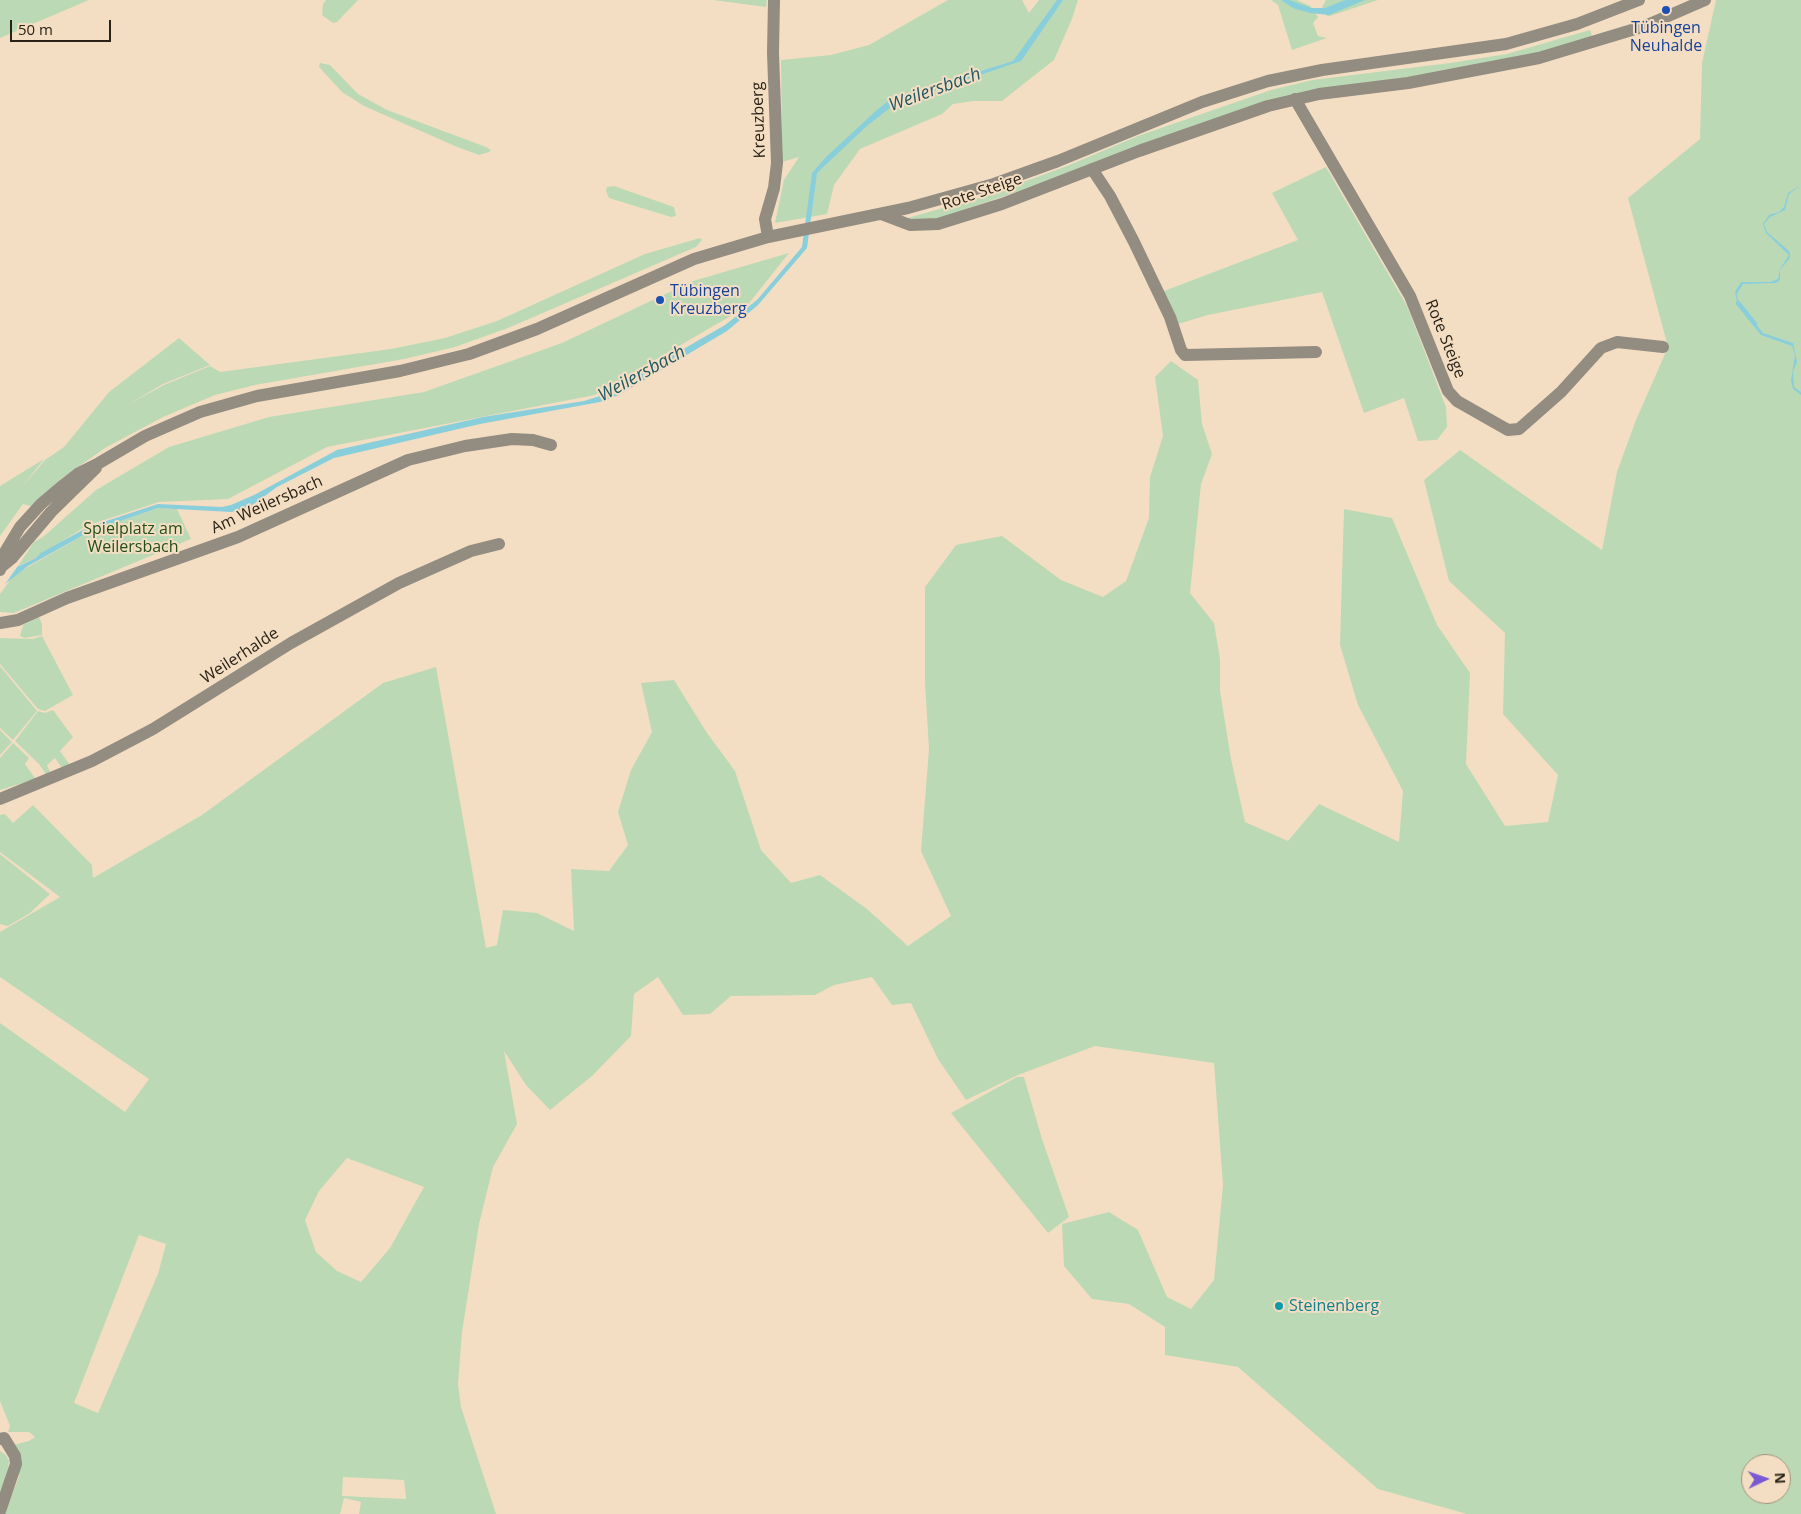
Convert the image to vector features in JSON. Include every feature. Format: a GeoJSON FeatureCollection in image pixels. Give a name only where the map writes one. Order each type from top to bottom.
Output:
{"type":"FeatureCollection","features":[{"type":"Feature","properties":{"kind":"street","name":"Kreuzberg"},"geometry":{"type":"LineString","coordinates":[[768,238],[764,219],[774,188],[777,163],[773,54],[774,0]]}},
{"type":"Feature","properties":{"kind":"street"},"geometry":{"type":"LineString","coordinates":[[1,568],[12,558],[51,512],[100,463],[152,432],[216,406],[257,396],[400,371],[469,354],[537,329],[694,260],[790,232],[881,214],[960,195],[1013,178],[1202,102],[1268,81],[1313,71],[1506,44],[1577,24],[1639,0]]}},
{"type":"Feature","properties":{"kind":"street","name":"Rote Steige"},"geometry":{"type":"LineString","coordinates":[[881,214],[910,225],[938,224],[1002,204],[1242,114],[1295,99],[1408,83],[1539,58],[1638,28],[1705,0]]}},
{"type":"Feature","properties":{"kind":"street","name":"Rote Steige"},"geometry":{"type":"LineString","coordinates":[[1295,99],[1410,296],[1448,391],[1457,401],[1508,430],[1519,429],[1561,392],[1601,348],[1617,342],[1663,347]]}},
{"type":"Feature","properties":{"kind":"street"},"geometry":{"type":"LineString","coordinates":[[1092,169],[1110,196],[1134,242],[1170,317],[1181,350],[1185,355],[1316,352]]}},
{"type":"Feature","properties":{"kind":"street","name":"Am Weilersbach"},"geometry":{"type":"LineString","coordinates":[[0,623],[18,620],[67,598],[238,538],[408,460],[465,446],[512,439],[533,440],[550,445]]}},
{"type":"Feature","properties":{"kind":"street","name":"Weilerhalde"},"geometry":{"type":"LineString","coordinates":[[0,799],[92,761],[153,729],[291,643],[390,587],[471,551],[499,544]]}},
{"type":"Feature","properties":{"kind":"street"},"geometry":{"type":"LineString","coordinates":[[0,1439],[4,1438],[15,1456],[16,1464],[0,1511]]}},
{"type":"Feature","properties":{"kind":"green space"},"geometry":{"type":"Polygon","coordinates":[[[0,0],[89,0],[0,38],[0,0]]]}},
{"type":"Feature","properties":{"kind":"green space"},"geometry":{"type":"Polygon","coordinates":[[[326,0],[358,0],[337,22],[333,23],[322,15],[323,4],[326,0]]]}},
{"type":"Feature","properties":{"kind":"green space"},"geometry":{"type":"Polygon","coordinates":[[[713,0],[767,0],[766,7],[713,0]]]}},
{"type":"Feature","properties":{"kind":"green space"},"geometry":{"type":"Polygon","coordinates":[[[948,0],[1022,0],[1029,13],[1039,0],[1078,0],[1054,60],[1002,101],[973,101],[953,104],[942,114],[860,149],[834,185],[827,214],[775,223],[784,180],[799,157],[782,162],[781,60],[831,55],[869,45],[948,0]]]}},
{"type":"Feature","properties":{"kind":"green space"},"geometry":{"type":"Polygon","coordinates":[[[1271,0],[1297,0],[1310,6],[1318,17],[1313,23],[1318,36],[1327,38],[1292,50],[1278,5],[1271,0]]]}},
{"type":"Feature","properties":{"kind":"green space"},"geometry":{"type":"Polygon","coordinates":[[[1326,0],[1378,0],[1327,16],[1322,7],[1326,0]]]}},
{"type":"Feature","properties":{"kind":"green space"},"geometry":{"type":"Polygon","coordinates":[[[1716,0],[1801,0],[1801,1514],[1467,1514],[1378,1489],[1238,1367],[1165,1355],[1165,1327],[1129,1304],[1092,1299],[1064,1266],[1062,1224],[1109,1212],[1138,1230],[1167,1297],[1191,1309],[1214,1280],[1223,1185],[1214,1063],[1095,1046],[1018,1075],[966,1100],[938,1059],[911,1003],[892,1005],[872,977],[834,985],[815,995],[731,996],[710,1014],[683,1015],[658,977],[634,994],[631,1036],[592,1076],[550,1110],[526,1085],[504,1051],[517,1124],[493,1167],[479,1224],[462,1332],[458,1384],[461,1407],[496,1514],[359,1514],[361,1502],[344,1498],[340,1514],[4,1514],[19,1477],[19,1463],[13,1445],[29,1441],[35,1437],[29,1432],[8,1432],[10,1426],[0,1401],[0,1023],[125,1112],[149,1079],[0,977],[0,932],[60,897],[0,852],[0,815],[5,814],[13,823],[33,805],[92,865],[93,878],[202,815],[383,683],[436,667],[486,948],[497,945],[503,910],[537,913],[574,931],[571,869],[609,871],[628,845],[618,812],[631,770],[652,732],[641,683],[674,680],[707,733],[735,771],[761,850],[791,883],[820,875],[867,909],[908,946],[951,916],[921,851],[929,749],[925,683],[925,587],[956,545],[1002,536],[1061,580],[1103,597],[1126,581],[1149,518],[1150,477],[1163,436],[1155,377],[1171,361],[1198,380],[1202,424],[1212,454],[1201,484],[1190,593],[1214,623],[1220,659],[1220,691],[1231,759],[1245,822],[1288,841],[1319,804],[1399,842],[1403,791],[1358,705],[1340,645],[1344,509],[1392,518],[1437,625],[1470,673],[1466,764],[1505,826],[1548,822],[1558,775],[1503,714],[1505,633],[1449,581],[1424,480],[1460,450],[1602,550],[1617,472],[1636,420],[1668,347],[1628,198],[1700,139],[1702,63],[1716,0]],[[347,1158],[319,1191],[305,1220],[316,1252],[337,1271],[361,1282],[390,1248],[424,1187],[347,1158]],[[139,1235],[74,1403],[98,1413],[158,1274],[166,1244],[139,1235]],[[343,1477],[342,1496],[406,1499],[404,1480],[343,1477]]]}},
{"type":"Feature","properties":{"kind":"green space"},"geometry":{"type":"Polygon","coordinates":[[[1590,30],[1593,39],[1502,63],[1314,91],[934,220],[904,219],[985,196],[1067,166],[1138,136],[1271,90],[1312,80],[1507,54],[1590,30]]]}},
{"type":"Feature","properties":{"kind":"green space"},"geometry":{"type":"Polygon","coordinates":[[[320,63],[330,65],[358,94],[387,110],[491,150],[479,155],[364,106],[342,92],[319,67],[320,63]]]}},
{"type":"Feature","properties":{"kind":"green space"},"geometry":{"type":"Polygon","coordinates":[[[1326,167],[1407,306],[1446,407],[1447,427],[1437,440],[1418,441],[1404,398],[1364,413],[1322,292],[1208,315],[1178,324],[1164,291],[1298,240],[1272,193],[1326,167]]]}},
{"type":"Feature","properties":{"kind":"green space"},"geometry":{"type":"Polygon","coordinates":[[[614,186],[674,207],[676,216],[671,217],[609,198],[606,191],[607,187],[614,186]]]}},
{"type":"Feature","properties":{"kind":"green space"},"geometry":{"type":"Polygon","coordinates":[[[700,238],[702,240],[696,247],[508,328],[455,347],[404,359],[255,385],[215,395],[163,417],[105,448],[61,479],[34,507],[23,504],[0,536],[0,486],[44,459],[22,487],[45,460],[64,447],[109,392],[179,338],[210,365],[163,384],[129,404],[164,385],[210,366],[220,372],[391,349],[445,338],[497,321],[645,254],[700,238]]]}},
{"type":"Feature","properties":{"kind":"green space"},"geometry":{"type":"Polygon","coordinates":[[[789,253],[746,307],[595,395],[327,447],[228,499],[159,502],[86,526],[36,558],[18,566],[34,542],[43,537],[96,490],[169,447],[269,417],[424,392],[562,343],[693,281],[789,253]]]}},
{"type":"Feature","properties":{"kind":"green space","name":"Spielplatz am Weilersbach"},"geometry":{"type":"Polygon","coordinates":[[[158,508],[177,509],[191,539],[14,613],[0,612],[0,594],[14,575],[89,532],[158,508]]]}},
{"type":"Feature","properties":{"kind":"green space"},"geometry":{"type":"Polygon","coordinates":[[[39,617],[42,624],[42,635],[25,638],[20,636],[23,625],[39,617]]]}},
{"type":"Feature","properties":{"kind":"green space"},"geometry":{"type":"Polygon","coordinates":[[[42,636],[73,695],[45,711],[38,709],[0,664],[0,638],[32,639],[42,636]]]}},
{"type":"Feature","properties":{"kind":"green space"},"geometry":{"type":"Polygon","coordinates":[[[0,666],[37,711],[13,740],[0,728],[0,666]]]}},
{"type":"Feature","properties":{"kind":"green space"},"geometry":{"type":"Polygon","coordinates":[[[53,710],[73,737],[60,751],[70,765],[62,768],[55,758],[47,765],[51,774],[47,776],[39,764],[15,741],[38,711],[45,713],[53,710]]]}},
{"type":"Feature","properties":{"kind":"green space"},"geometry":{"type":"Polygon","coordinates":[[[0,730],[12,742],[0,755],[0,730]]]}},
{"type":"Feature","properties":{"kind":"green space"},"geometry":{"type":"Polygon","coordinates":[[[13,743],[29,758],[25,764],[35,778],[0,790],[0,758],[13,743]]]}},
{"type":"Feature","properties":{"kind":"green space"},"geometry":{"type":"Polygon","coordinates":[[[0,854],[50,894],[30,913],[8,926],[0,924],[0,854]]]}},
{"type":"Feature","properties":{"kind":"green space"},"geometry":{"type":"Polygon","coordinates":[[[1017,1077],[1024,1077],[1042,1139],[1069,1217],[1048,1233],[951,1113],[1017,1077]]]}},
{"type":"Feature","properties":{"kind":"green space"},"geometry":{"type":"Polygon","coordinates":[[[0,1451],[6,1455],[9,1461],[7,1476],[0,1494],[0,1451]]]}},
{"type":"Feature","properties":{"kind":"water","name":"Weilersbach"},"geometry":{"type":"Polygon","coordinates":[[[1057,0],[1063,0],[1021,61],[895,104],[868,125],[817,173],[807,248],[758,305],[727,331],[619,395],[600,402],[480,424],[334,458],[277,487],[247,509],[231,512],[158,508],[89,532],[28,566],[0,588],[13,566],[19,566],[36,558],[41,553],[88,527],[158,504],[222,507],[231,505],[254,495],[337,450],[483,417],[584,401],[606,394],[615,385],[628,381],[725,325],[757,300],[802,247],[812,173],[826,157],[878,109],[887,102],[901,96],[1013,61],[1057,0]]]}},
{"type":"Feature","properties":{"kind":"water"},"geometry":{"type":"Polygon","coordinates":[[[1281,0],[1289,0],[1312,8],[1325,8],[1345,0],[1365,0],[1329,15],[1310,13],[1293,8],[1281,0]]]}},
{"type":"Feature","properties":{"kind":"water"},"geometry":{"type":"Polygon","coordinates":[[[1801,185],[1789,194],[1785,210],[1770,217],[1764,224],[1767,232],[1789,251],[1790,258],[1780,270],[1780,280],[1776,283],[1743,284],[1737,294],[1738,302],[1763,333],[1793,343],[1797,362],[1793,372],[1794,387],[1801,392],[1801,395],[1793,389],[1791,380],[1795,355],[1792,346],[1761,335],[1738,306],[1735,292],[1741,282],[1770,282],[1778,279],[1780,269],[1789,255],[1766,233],[1763,224],[1769,215],[1779,212],[1784,207],[1788,193],[1801,185]]]}},
{"type":"Feature","properties":{"kind":"pier"},"geometry":{"type":"Polygon","coordinates":[[[20,563],[3,587],[0,588],[0,569],[20,563]]]}},
{"type":"Feature","properties":{"kind":"waterway"},"geometry":{"type":"LineString","coordinates":[[1738,303],[1755,324]]}},
{"type":"Feature","properties":{"kind":"place","name":"Tübingen Neuhalde"},"geometry":{"type":"Point","coordinates":[1666,10]}},
{"type":"Feature","properties":{"kind":"place","name":"Tübingen Kreuzberg"},"geometry":{"type":"Point","coordinates":[660,300]}},
{"type":"Feature","properties":{"kind":"place","name":"Steinenberg"},"geometry":{"type":"Point","coordinates":[1279,1306]}}]}
